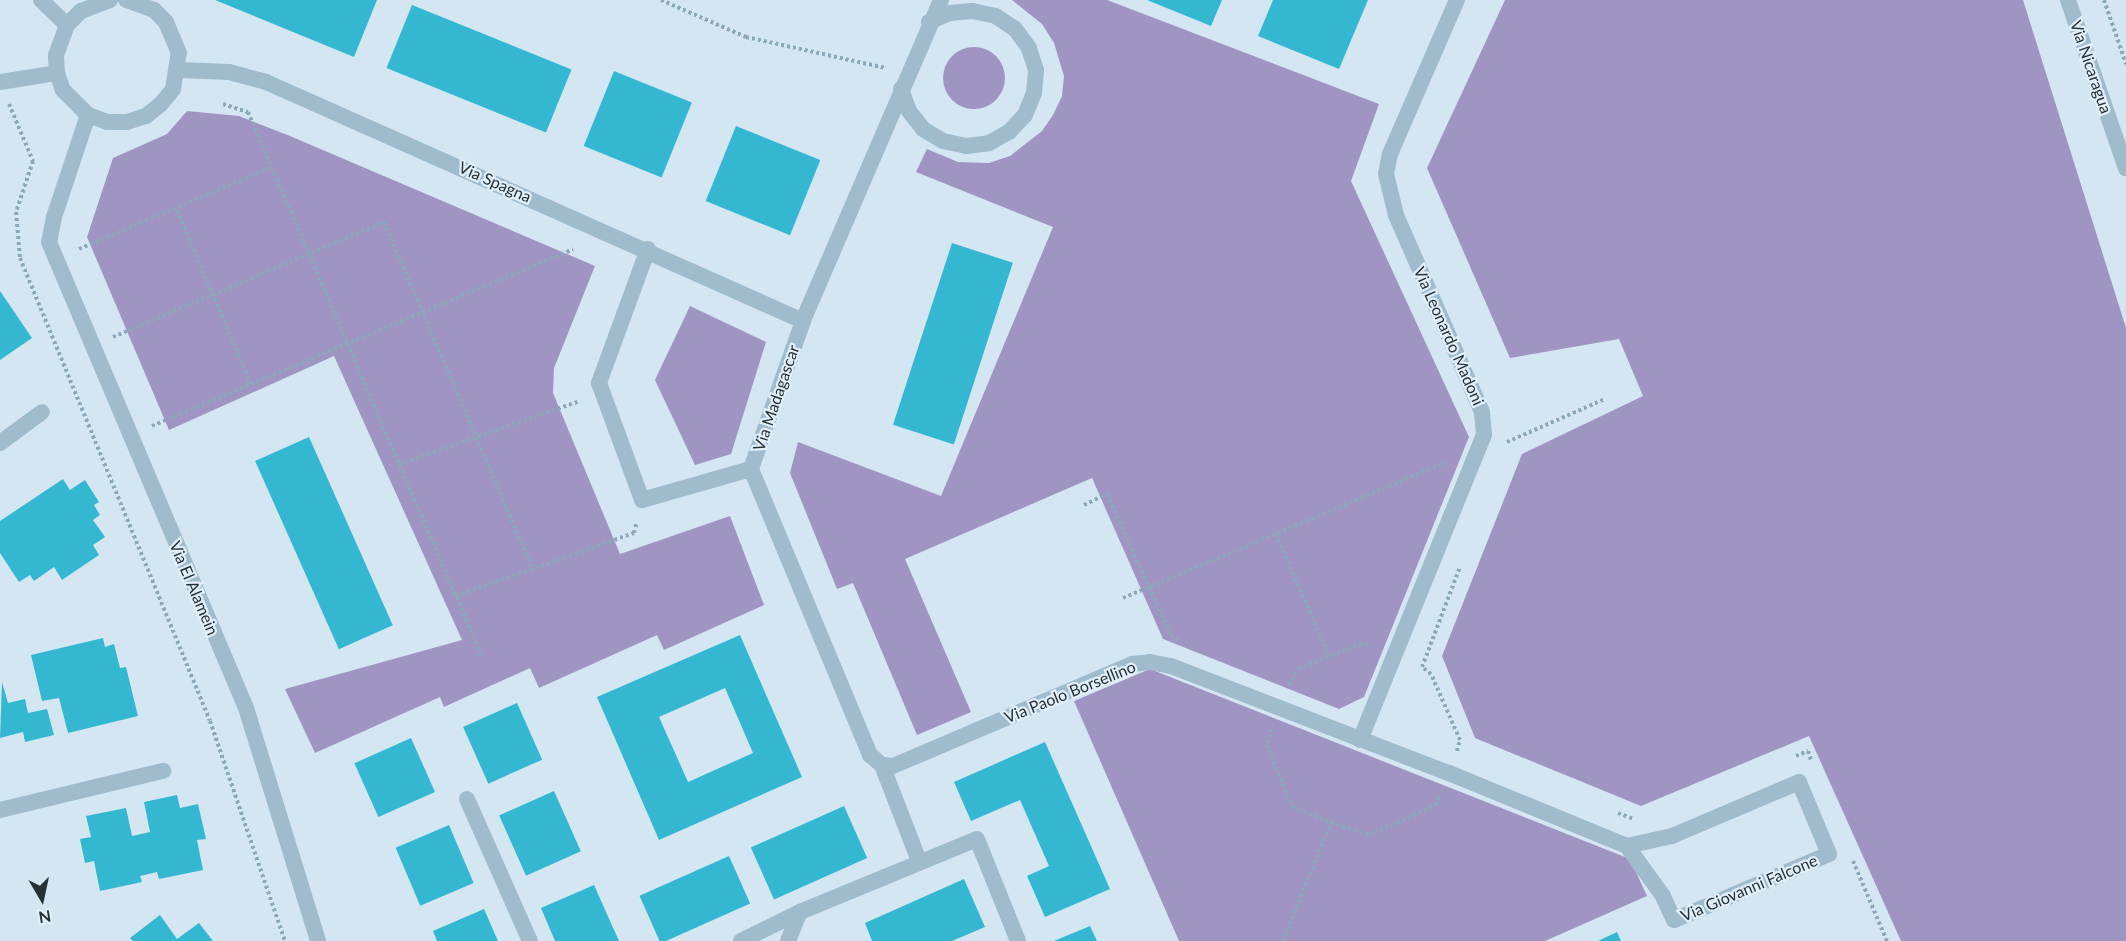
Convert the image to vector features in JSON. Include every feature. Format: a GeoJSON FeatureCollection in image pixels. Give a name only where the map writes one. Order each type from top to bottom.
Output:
{"type":"FeatureCollection","features":[{"type":"Feature","properties":{"kind":"street"},"geometry":{"type":"LineString","coordinates":[[41,0],[67,25]]}},
{"type":"Feature","properties":{"kind":"street"},"geometry":{"type":"LineString","coordinates":[[110,0],[81,11],[67,25],[57,48],[57,73],[63,90],[88,115],[117,122],[146,116],[162,104],[173,88],[179,70],[175,36],[154,10],[135,1]]}},
{"type":"Feature","properties":{"kind":"street","name":"Via Madagascar"},"geometry":{"type":"LineString","coordinates":[[919,861],[882,765],[870,754],[751,469],[803,321],[907,72],[941,0]]}},
{"type":"Feature","properties":{"kind":"street","name":"Via Leonardo Madoni"},"geometry":{"type":"LineString","coordinates":[[1360,740],[1484,435],[1482,412],[1396,215],[1386,174],[1390,154],[1457,0]]}},
{"type":"Feature","properties":{"kind":"street","name":"Via Nicaragua"},"geometry":{"type":"LineString","coordinates":[[2068,0],[2126,168]]}},
{"type":"Feature","properties":{"kind":"street"},"geometry":{"type":"LineString","coordinates":[[901,89],[909,111],[923,129],[943,141],[966,146],[989,142],[1009,132],[1025,115],[1035,93],[1036,70],[1029,48],[1015,29],[996,16],[974,11],[950,13],[929,22]]}},
{"type":"Feature","properties":{"kind":"street","name":"Via Spagna"},"geometry":{"type":"LineString","coordinates":[[179,70],[229,72],[266,82],[648,249],[803,321]]}},
{"type":"Feature","properties":{"kind":"street"},"geometry":{"type":"LineString","coordinates":[[0,82],[57,73]]}},
{"type":"Feature","properties":{"kind":"street","name":"Via El Alamein"},"geometry":{"type":"LineString","coordinates":[[88,115],[54,216],[50,242],[55,260],[246,708],[318,941]]}},
{"type":"Feature","properties":{"kind":"street"},"geometry":{"type":"LineString","coordinates":[[648,249],[599,383],[642,500],[751,469]]}},
{"type":"Feature","properties":{"kind":"street"},"geometry":{"type":"LineString","coordinates":[[0,443],[42,412]]}},
{"type":"Feature","properties":{"kind":"street","name":"Via Paolo Borsellino"},"geometry":{"type":"LineString","coordinates":[[882,765],[893,766],[1132,664],[1150,662],[1171,666],[1360,740]]}},
{"type":"Feature","properties":{"kind":"street"},"geometry":{"type":"LineString","coordinates":[[1360,740],[1627,846]]}},
{"type":"Feature","properties":{"kind":"street"},"geometry":{"type":"LineString","coordinates":[[0,810],[164,771]]}},
{"type":"Feature","properties":{"kind":"street","name":"Via Giovanni Falcone"},"geometry":{"type":"LineString","coordinates":[[1798,782],[1829,854],[1674,920],[1663,896],[1627,846],[1672,836],[1798,782]]}},
{"type":"Feature","properties":{"kind":"street"},"geometry":{"type":"LineString","coordinates":[[467,799],[530,941]]}},
{"type":"Feature","properties":{"kind":"street"},"geometry":{"type":"LineString","coordinates":[[741,941],[800,912],[977,839],[1018,941]]}},
{"type":"Feature","properties":{"kind":"street"},"geometry":{"type":"LineString","coordinates":[[788,941],[800,912]]}},
{"type":"Feature","properties":{"kind":"path"},"geometry":{"type":"LineString","coordinates":[[661,0],[746,37],[907,72]]}},
{"type":"Feature","properties":{"kind":"path"},"geometry":{"type":"LineString","coordinates":[[2104,0],[2126,64]]}},
{"type":"Feature","properties":{"kind":"path"},"geometry":{"type":"LineString","coordinates":[[0,82],[33,161],[16,212],[20,258],[210,721],[285,941]]}},
{"type":"Feature","properties":{"kind":"path"},"geometry":{"type":"LineString","coordinates":[[223,104],[248,112],[483,659]]}},
{"type":"Feature","properties":{"kind":"path"},"geometry":{"type":"LineString","coordinates":[[55,260],[272,167]]}},
{"type":"Feature","properties":{"kind":"path"},"geometry":{"type":"LineString","coordinates":[[176,208],[251,384]]}},
{"type":"Feature","properties":{"kind":"path"},"geometry":{"type":"LineString","coordinates":[[91,346],[384,222],[533,569]]}},
{"type":"Feature","properties":{"kind":"path"},"geometry":{"type":"LineString","coordinates":[[130,436],[570,247],[579,251]]}},
{"type":"Feature","properties":{"kind":"path"},"geometry":{"type":"LineString","coordinates":[[399,464],[602,393]]}},
{"type":"Feature","properties":{"kind":"path"},"geometry":{"type":"LineString","coordinates":[[1504,451],[1508,440],[1605,399]]}},
{"type":"Feature","properties":{"kind":"path"},"geometry":{"type":"LineString","coordinates":[[1123,598],[1149,589],[1448,461],[1444,472]]}},
{"type":"Feature","properties":{"kind":"path"},"geometry":{"type":"LineString","coordinates":[[1084,505],[1107,494],[1171,635],[1192,646]]}},
{"type":"Feature","properties":{"kind":"path"},"geometry":{"type":"LineString","coordinates":[[456,596],[634,533],[642,500]]}},
{"type":"Feature","properties":{"kind":"path"},"geometry":{"type":"LineString","coordinates":[[1276,534],[1329,656]]}},
{"type":"Feature","properties":{"kind":"path"},"geometry":{"type":"LineString","coordinates":[[1463,559],[1422,667],[1431,674],[1460,740],[1456,754],[1467,758]]}},
{"type":"Feature","properties":{"kind":"path"},"geometry":{"type":"LineString","coordinates":[[1278,681],[1289,686],[1298,669],[1360,644],[1376,647]]}},
{"type":"Feature","properties":{"kind":"path"},"geometry":{"type":"LineString","coordinates":[[1262,722],[1273,726],[1267,746],[1292,807],[1369,835],[1436,805]]}},
{"type":"Feature","properties":{"kind":"path"},"geometry":{"type":"LineString","coordinates":[[1787,760],[1808,751],[1812,762]]}},
{"type":"Feature","properties":{"kind":"path"},"geometry":{"type":"LineString","coordinates":[[1608,809],[1641,821]]}},
{"type":"Feature","properties":{"kind":"path"},"geometry":{"type":"LineString","coordinates":[[1283,941],[1331,822]]}},
{"type":"Feature","properties":{"kind":"path"},"geometry":{"type":"LineString","coordinates":[[1851,857],[1887,941]]}},
{"type":"Feature","properties":{"kind":"shaded area"},"geometry":{"type":"Polygon","coordinates":[[[1012,0],[1107,0],[1379,104],[1351,181],[1469,437],[1364,697],[1339,709],[1163,639],[1092,478],[905,559],[971,712],[917,735],[853,583],[837,589],[790,473],[798,442],[941,496],[1053,227],[916,172],[927,149],[958,162],[989,163],[1010,156],[1042,131],[1053,115],[1062,96],[1064,76],[1054,43],[1042,24],[1012,0]]]}},
{"type":"Feature","properties":{"kind":"shaded area"},"geometry":{"type":"Polygon","coordinates":[[[1505,0],[2023,0],[2126,328],[2126,941],[1901,941],[1809,736],[1641,806],[1475,738],[1442,656],[1522,454],[1643,396],[1619,339],[1510,358],[1427,168],[1505,0]]]}},
{"type":"Feature","properties":{"kind":"shaded area"},"geometry":{"type":"Polygon","coordinates":[[[968,47],[980,47],[996,56],[1003,66],[1005,78],[1003,90],[996,100],[980,109],[968,109],[957,104],[948,95],[943,84],[943,72],[948,61],[957,52],[968,47]]]}},
{"type":"Feature","properties":{"kind":"shaded area"},"geometry":{"type":"Polygon","coordinates":[[[187,111],[239,116],[595,266],[554,368],[553,393],[620,554],[730,516],[764,605],[664,650],[657,635],[539,688],[530,668],[444,707],[440,697],[315,753],[285,689],[462,640],[334,356],[169,430],[87,237],[113,158],[167,134],[187,111]]]}},
{"type":"Feature","properties":{"kind":"shaded area"},"geometry":{"type":"Polygon","coordinates":[[[690,306],[766,342],[731,454],[695,465],[655,380],[690,306]]]}},
{"type":"Feature","properties":{"kind":"shaded area"},"geometry":{"type":"Polygon","coordinates":[[[1150,669],[1630,859],[1647,896],[1545,941],[1179,941],[1074,701],[1150,669]]]}},
{"type":"Feature","properties":{"kind":"building"},"geometry":{"type":"Polygon","coordinates":[[[215,0],[377,0],[354,57],[215,0]]]}},
{"type":"Feature","properties":{"kind":"building"},"geometry":{"type":"Polygon","coordinates":[[[1147,0],[1222,0],[1211,26],[1147,0]]]}},
{"type":"Feature","properties":{"kind":"building"},"geometry":{"type":"Polygon","coordinates":[[[1273,0],[1368,0],[1339,69],[1258,36],[1273,0]]]}},
{"type":"Feature","properties":{"kind":"building"},"geometry":{"type":"Polygon","coordinates":[[[412,5],[571,69],[546,132],[387,68],[412,5]]]}},
{"type":"Feature","properties":{"kind":"building"},"geometry":{"type":"Polygon","coordinates":[[[614,71],[692,102],[662,178],[584,146],[614,71]]]}},
{"type":"Feature","properties":{"kind":"building"},"geometry":{"type":"Polygon","coordinates":[[[736,126],[820,160],[790,235],[706,201],[736,126]]]}},
{"type":"Feature","properties":{"kind":"building"},"geometry":{"type":"Polygon","coordinates":[[[952,243],[1013,263],[954,444],[893,425],[952,243]]]}},
{"type":"Feature","properties":{"kind":"building"},"geometry":{"type":"Polygon","coordinates":[[[0,291],[32,338],[0,360],[0,291]]]}},
{"type":"Feature","properties":{"kind":"building"},"geometry":{"type":"Polygon","coordinates":[[[309,437],[393,625],[339,649],[255,461],[309,437]]]}},
{"type":"Feature","properties":{"kind":"building"},"geometry":{"type":"Polygon","coordinates":[[[63,479],[70,490],[85,480],[99,502],[94,505],[100,515],[93,520],[105,537],[93,545],[99,555],[62,580],[54,567],[34,581],[30,575],[19,582],[0,553],[0,521],[63,479]]]}},
{"type":"Feature","properties":{"kind":"building"},"geometry":{"type":"Polygon","coordinates":[[[740,635],[802,777],[659,840],[597,697],[740,635]],[[725,688],[659,717],[688,782],[753,753],[725,688]]]}},
{"type":"Feature","properties":{"kind":"building"},"geometry":{"type":"Polygon","coordinates":[[[103,638],[105,647],[114,644],[120,668],[126,667],[138,716],[68,733],[59,698],[42,701],[31,655],[103,638]]]}},
{"type":"Feature","properties":{"kind":"building"},"geometry":{"type":"Polygon","coordinates":[[[2,682],[8,703],[25,699],[28,713],[47,709],[54,735],[25,742],[23,732],[0,738],[2,682]]]}},
{"type":"Feature","properties":{"kind":"building"},"geometry":{"type":"Polygon","coordinates":[[[517,703],[542,760],[488,784],[463,727],[517,703]]]}},
{"type":"Feature","properties":{"kind":"building"},"geometry":{"type":"Polygon","coordinates":[[[411,738],[435,792],[378,817],[354,763],[411,738]]]}},
{"type":"Feature","properties":{"kind":"building"},"geometry":{"type":"Polygon","coordinates":[[[1045,742],[1110,889],[1045,917],[1027,876],[1049,866],[1020,800],[971,821],[954,782],[1045,742]]]}},
{"type":"Feature","properties":{"kind":"building"},"geometry":{"type":"Polygon","coordinates":[[[554,791],[581,851],[526,876],[499,815],[554,791]]]}},
{"type":"Feature","properties":{"kind":"building"},"geometry":{"type":"Polygon","coordinates":[[[177,795],[180,808],[198,804],[206,839],[197,840],[203,870],[159,879],[157,872],[140,876],[142,882],[100,891],[94,861],[85,863],[80,839],[91,837],[86,816],[126,808],[132,836],[150,832],[144,802],[177,795]]]}},
{"type":"Feature","properties":{"kind":"building"},"geometry":{"type":"Polygon","coordinates":[[[844,806],[867,858],[774,900],[751,847],[844,806]]]}},
{"type":"Feature","properties":{"kind":"building"},"geometry":{"type":"Polygon","coordinates":[[[449,825],[474,883],[420,906],[396,848],[449,825]]]}},
{"type":"Feature","properties":{"kind":"building"},"geometry":{"type":"Polygon","coordinates":[[[729,856],[750,904],[666,941],[660,941],[639,896],[729,856]]]}},
{"type":"Feature","properties":{"kind":"building"},"geometry":{"type":"Polygon","coordinates":[[[964,879],[985,927],[952,941],[872,941],[865,923],[964,879]]]}},
{"type":"Feature","properties":{"kind":"building"},"geometry":{"type":"Polygon","coordinates":[[[594,885],[619,941],[555,941],[541,908],[594,885]]]}},
{"type":"Feature","properties":{"kind":"building"},"geometry":{"type":"Polygon","coordinates":[[[484,909],[498,941],[437,941],[433,931],[484,909]]]}},
{"type":"Feature","properties":{"kind":"building"},"geometry":{"type":"Polygon","coordinates":[[[160,915],[177,939],[199,923],[213,941],[133,941],[130,938],[160,915]]]}},
{"type":"Feature","properties":{"kind":"building"},"geometry":{"type":"Polygon","coordinates":[[[1090,926],[1097,941],[1054,941],[1090,926]]]}},
{"type":"Feature","properties":{"kind":"building"},"geometry":{"type":"Polygon","coordinates":[[[1617,932],[1621,941],[1598,941],[1617,932]]]}}]}
